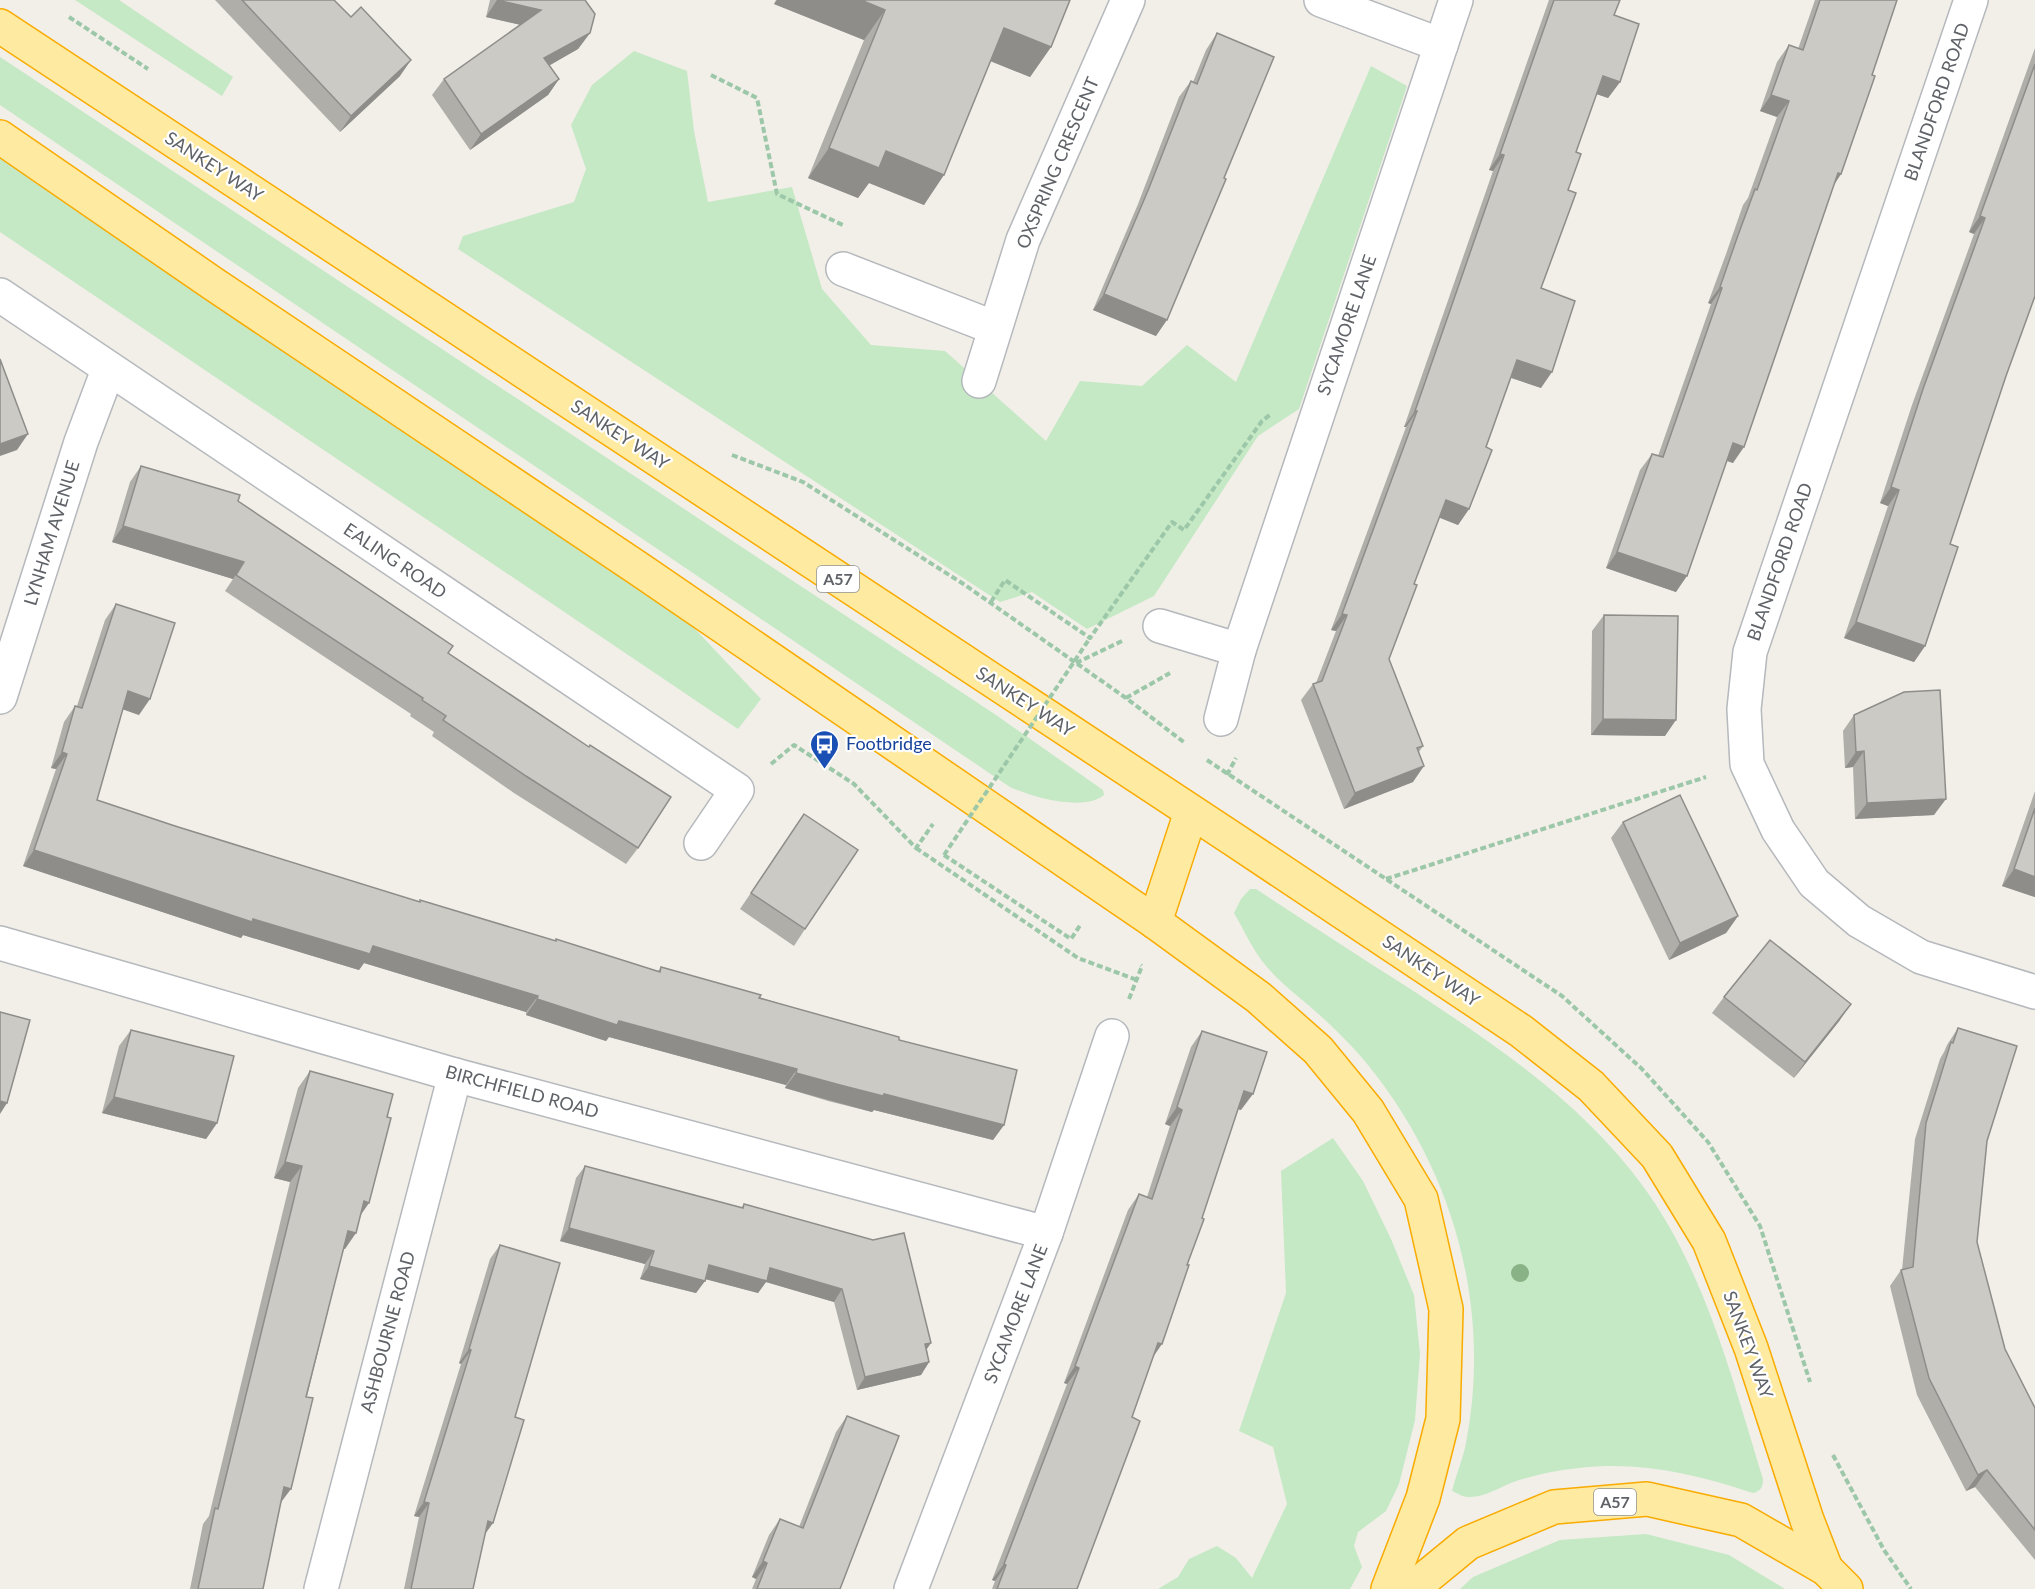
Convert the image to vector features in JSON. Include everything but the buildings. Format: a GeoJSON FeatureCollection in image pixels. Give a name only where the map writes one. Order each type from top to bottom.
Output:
{"type":"FeatureCollection","features":[{"type":"Feature","properties":{"kind":"highway","name":"SANKEY WAY"},"geometry":{"type":"LineString","coordinates":[[0,26],[1521,1031],[1590,1086],[1657,1156],[1709,1242],[1751,1348],[1807,1520],[1836,1579]]}},
{"type":"Feature","properties":{"kind":"highway"},"geometry":{"type":"LineString","coordinates":[[0,137],[215,285],[639,569],[1155,922],[1258,997],[1318,1050],[1368,1111],[1421,1199],[1446,1309],[1443,1419],[1423,1498],[1388,1589]]}},
{"type":"Feature","properties":{"kind":"highway"},"geometry":{"type":"LineString","coordinates":[[1155,922],[1191,812]]}},
{"type":"Feature","properties":{"kind":"highway","name":"A57"},"geometry":{"type":"LineString","coordinates":[[1412,1589],[1468,1543],[1554,1507],[1647,1500],[1742,1520],[1836,1579]]}},
{"type":"Feature","properties":{"kind":"street","name":"OXSPRING CRESCENT"},"geometry":{"type":"LineString","coordinates":[[979,381],[1023,240],[1128,0]]}},
{"type":"Feature","properties":{"kind":"street"},"geometry":{"type":"LineString","coordinates":[[1321,0],[1441,45]]}},
{"type":"Feature","properties":{"kind":"street","name":"SYCAMORE LANE"},"geometry":{"type":"LineString","coordinates":[[1221,719],[1239,650],[1456,0]]}},
{"type":"Feature","properties":{"kind":"street","name":"BLANDFORD ROAD"},"geometry":{"type":"LineString","coordinates":[[1971,0],[1750,652],[1744,709],[1747,764],[1778,830],[1814,884],[1859,921],[1921,957],[2035,992]]}},
{"type":"Feature","properties":{"kind":"street"},"geometry":{"type":"LineString","coordinates":[[843,269],[995,328]]}},
{"type":"Feature","properties":{"kind":"street","name":"EALING ROAD"},"geometry":{"type":"LineString","coordinates":[[0,295],[737,790]]}},
{"type":"Feature","properties":{"kind":"street","name":"LYNHAM AVENUE"},"geometry":{"type":"LineString","coordinates":[[0,698],[81,442],[108,369]]}},
{"type":"Feature","properties":{"kind":"street"},"geometry":{"type":"LineString","coordinates":[[1160,626],[1239,650]]}},
{"type":"Feature","properties":{"kind":"street"},"geometry":{"type":"LineString","coordinates":[[701,843],[737,790]]}},
{"type":"Feature","properties":{"kind":"street","name":"BIRCHFIELD ROAD"},"geometry":{"type":"LineString","coordinates":[[0,943],[455,1074],[1046,1233]]}},
{"type":"Feature","properties":{"kind":"street","name":"SYCAMORE LANE"},"geometry":{"type":"LineString","coordinates":[[911,1589],[1046,1233],[1112,1036]]}},
{"type":"Feature","properties":{"kind":"street","name":"ASHBOURNE ROAD"},"geometry":{"type":"LineString","coordinates":[[321,1589],[455,1074]]}},
{"type":"Feature","properties":{"kind":"path"},"geometry":{"type":"LineString","coordinates":[[711,75],[757,98],[777,194],[845,226],[843,269]]}},
{"type":"Feature","properties":{"kind":"path"},"geometry":{"type":"LineString","coordinates":[[1081,924],[1071,939],[944,855],[1090,638],[1172,522],[1185,530],[1262,421]]}},
{"type":"Feature","properties":{"kind":"path"},"geometry":{"type":"LineString","coordinates":[[731,455],[803,482],[965,585]]}},
{"type":"Feature","properties":{"kind":"path"},"geometry":{"type":"LineString","coordinates":[[991,602],[1005,580],[1090,638]]}},
{"type":"Feature","properties":{"kind":"path"},"geometry":{"type":"LineString","coordinates":[[1077,663],[1136,634],[1160,626]]}},
{"type":"Feature","properties":{"kind":"path"},"geometry":{"type":"LineString","coordinates":[[737,790],[794,745],[854,784],[916,848],[1078,958],[1137,980]]}},
{"type":"Feature","properties":{"kind":"path"},"geometry":{"type":"LineString","coordinates":[[1386,879],[1747,764]]}},
{"type":"Feature","properties":{"kind":"path"},"geometry":{"type":"LineString","coordinates":[[916,848],[932,824]]}},
{"type":"Feature","properties":{"kind":"green space"},"geometry":{"type":"Polygon","coordinates":[[[75,0],[119,0],[233,77],[222,96],[75,0]]]}},
{"type":"Feature","properties":{"kind":"green space"},"geometry":{"type":"Polygon","coordinates":[[[634,51],[687,71],[694,131],[708,202],[792,187],[822,289],[871,345],[945,351],[1046,441],[1080,381],[1142,386],[1187,345],[1236,382],[1371,66],[1407,86],[1299,409],[1258,436],[1154,596],[1087,629],[1032,592],[1000,602],[458,249],[463,236],[574,202],[586,169],[571,125],[592,85],[634,51]]]}},
{"type":"Feature","properties":{"kind":"green space"},"geometry":{"type":"Polygon","coordinates":[[[0,57],[996,715],[1103,790],[1104,795],[1095,800],[1071,803],[1031,795],[1010,787],[0,105],[0,57]]]}},
{"type":"Feature","properties":{"kind":"green space"},"geometry":{"type":"Polygon","coordinates":[[[0,156],[679,612],[761,699],[738,729],[0,232],[0,156]]]}},
{"type":"Feature","properties":{"kind":"green space"},"geometry":{"type":"Polygon","coordinates":[[[1250,889],[1256,889],[1412,990],[1522,1066],[1589,1124],[1619,1156],[1646,1190],[1670,1228],[1699,1288],[1734,1383],[1763,1479],[1760,1490],[1753,1493],[1699,1477],[1662,1470],[1606,1466],[1538,1475],[1474,1497],[1452,1491],[1466,1443],[1473,1392],[1474,1342],[1469,1292],[1459,1243],[1444,1196],[1423,1150],[1398,1106],[1368,1065],[1330,1024],[1273,974],[1257,954],[1234,913],[1241,899],[1250,889]]]}},
{"type":"Feature","properties":{"kind":"green space"},"geometry":{"type":"Polygon","coordinates":[[[1333,1138],[1363,1181],[1391,1239],[1414,1295],[1420,1354],[1415,1420],[1399,1484],[1386,1511],[1358,1532],[1354,1546],[1362,1567],[1350,1589],[1158,1589],[1178,1577],[1189,1559],[1217,1546],[1236,1558],[1252,1578],[1287,1504],[1273,1447],[1239,1431],[1286,1293],[1281,1171],[1333,1138]]]}},
{"type":"Feature","properties":{"kind":"green space"},"geometry":{"type":"Polygon","coordinates":[[[1646,1534],[1729,1555],[1785,1589],[1460,1589],[1473,1577],[1560,1540],[1646,1534]]]}},
{"type":"Feature","properties":{"kind":"place","name":"Footbridge"},"geometry":{"type":"Point","coordinates":[825,770]}}]}
